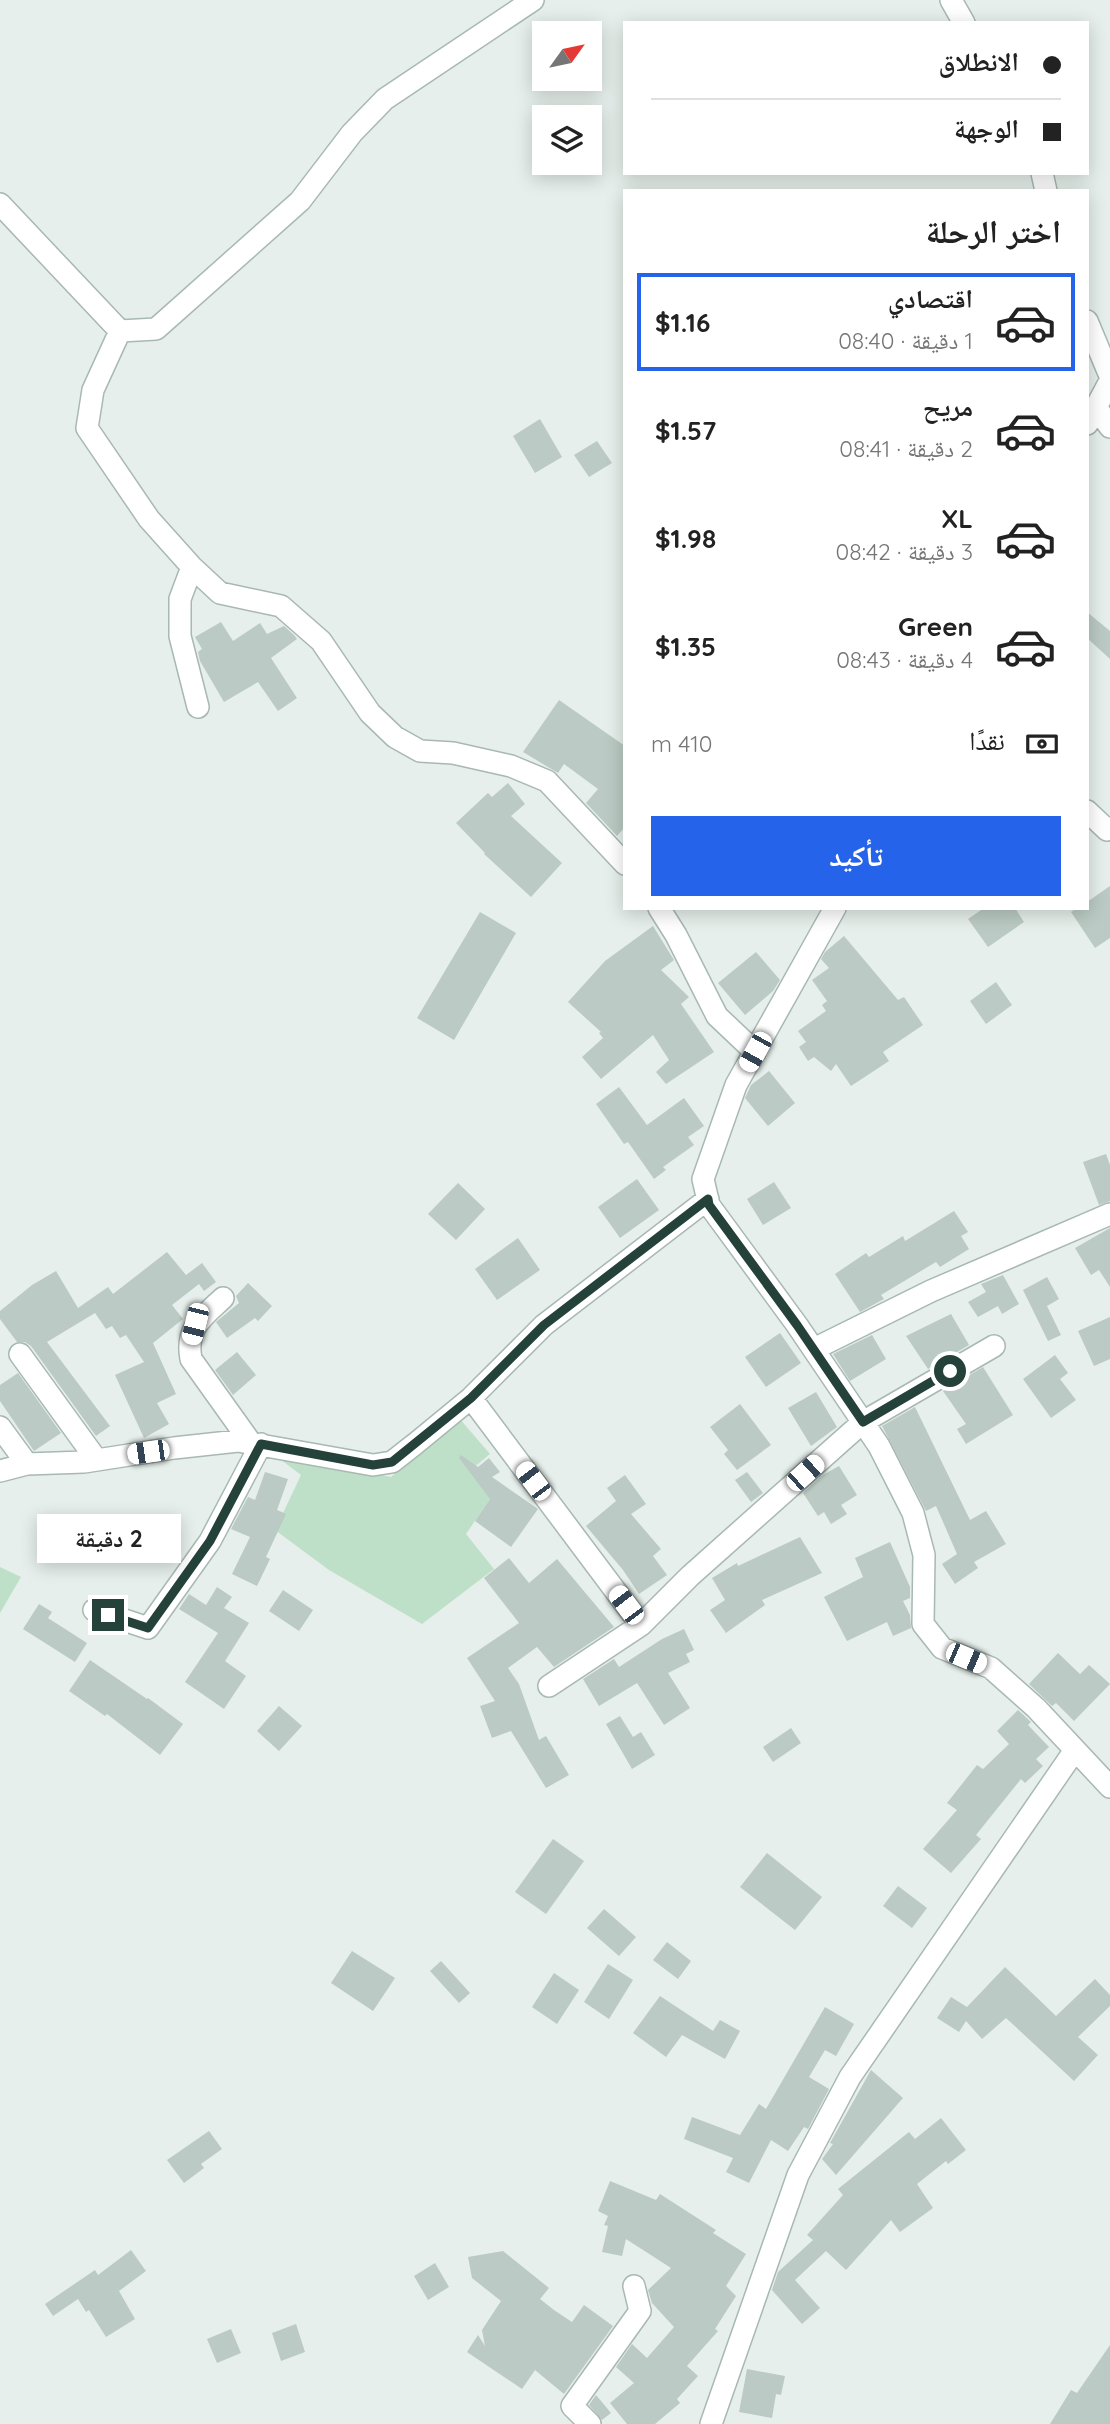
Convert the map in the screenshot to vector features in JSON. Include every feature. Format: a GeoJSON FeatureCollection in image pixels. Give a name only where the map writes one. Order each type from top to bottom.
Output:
{"type":"FeatureCollection","features":[{"type":"Feature","properties":{"kind":"street"},"geometry":{"type":"LineString","coordinates":[[0,204],[120,331],[156,329],[300,201],[352,133],[384,99],[533,0]]}},
{"type":"Feature","properties":{"kind":"street"},"geometry":{"type":"LineString","coordinates":[[951,0],[963,21]]}},
{"type":"Feature","properties":{"kind":"street"},"geometry":{"type":"LineString","coordinates":[[1089,326],[1110,376]]}},
{"type":"Feature","properties":{"kind":"street"},"geometry":{"type":"LineString","coordinates":[[120,331],[93,390],[87,428],[149,519],[192,567],[220,593],[281,606],[321,641],[370,713],[394,737],[420,751],[453,753],[511,766],[547,781],[623,862]]}},
{"type":"Feature","properties":{"kind":"street"},"geometry":{"type":"LineString","coordinates":[[1110,382],[1091,416],[1110,427]]}},
{"type":"Feature","properties":{"kind":"street"},"geometry":{"type":"LineString","coordinates":[[192,567],[180,598],[180,636],[198,707]]}},
{"type":"Feature","properties":{"kind":"street"},"geometry":{"type":"LineString","coordinates":[[1089,813],[1107,830],[1110,828]]}},
{"type":"Feature","properties":{"kind":"street"},"geometry":{"type":"LineString","coordinates":[[660,910],[682,945],[717,1016],[755,1052]]}},
{"type":"Feature","properties":{"kind":"street"},"geometry":{"type":"LineString","coordinates":[[834,910],[736,1085],[703,1179],[709,1205],[814,1349],[879,1446],[913,1513],[924,1555],[923,1624],[942,1648],[991,1668],[1036,1708],[1110,1787]]}},
{"type":"Feature","properties":{"kind":"street"},"geometry":{"type":"LineString","coordinates":[[0,1471],[27,1464],[84,1462],[238,1441],[373,1465],[392,1462],[471,1398],[544,1325],[708,1199]]}},
{"type":"Feature","properties":{"kind":"street"},"geometry":{"type":"LineString","coordinates":[[814,1349],[931,1291],[1110,1214]]}},
{"type":"Feature","properties":{"kind":"street"},"geometry":{"type":"LineString","coordinates":[[223,1298],[195,1324],[189,1348],[191,1359],[256,1443]]}},
{"type":"Feature","properties":{"kind":"street"},"geometry":{"type":"LineString","coordinates":[[549,1686],[641,1625],[690,1576],[863,1422],[994,1346]]}},
{"type":"Feature","properties":{"kind":"street"},"geometry":{"type":"LineString","coordinates":[[20,1354],[96,1459]]}},
{"type":"Feature","properties":{"kind":"street"},"geometry":{"type":"LineString","coordinates":[[471,1398],[641,1625]]}},
{"type":"Feature","properties":{"kind":"street"},"geometry":{"type":"LineString","coordinates":[[0,1427],[27,1464]]}},
{"type":"Feature","properties":{"kind":"street"},"geometry":{"type":"LineString","coordinates":[[94,1610],[148,1628],[210,1541],[256,1443]]}},
{"type":"Feature","properties":{"kind":"street"},"geometry":{"type":"LineString","coordinates":[[711,2424],[798,2175],[850,2077],[1075,1751]]}},
{"type":"Feature","properties":{"kind":"street"},"geometry":{"type":"LineString","coordinates":[[590,2424],[572,2406],[640,2311],[634,2286]]}},
{"type":"Feature","properties":{"kind":"green space"},"geometry":{"type":"Polygon","coordinates":[[[459,1418],[490,1454],[472,1469],[492,1496],[466,1534],[494,1569],[422,1624],[329,1570],[275,1530],[301,1475],[272,1453],[391,1477],[459,1418]]]}},
{"type":"Feature","properties":{"kind":"green space"},"geometry":{"type":"Polygon","coordinates":[[[0,1567],[21,1577],[0,1613],[0,1567]]]}},
{"type":"Feature","properties":{"kind":"building"},"geometry":{"type":"Polygon","coordinates":[[[540,419],[562,457],[535,473],[513,436],[540,419]]]}},
{"type":"Feature","properties":{"kind":"building"},"geometry":{"type":"Polygon","coordinates":[[[597,441],[612,463],[589,477],[574,455],[597,441]]]}},
{"type":"Feature","properties":{"kind":"building"},"geometry":{"type":"Polygon","coordinates":[[[1089,614],[1110,631],[1110,659],[1089,640],[1089,614]]]}},
{"type":"Feature","properties":{"kind":"building"},"geometry":{"type":"Polygon","coordinates":[[[221,622],[233,641],[260,623],[267,634],[284,626],[294,635],[297,639],[271,658],[297,698],[278,711],[258,682],[224,702],[200,661],[198,652],[202,649],[195,637],[221,622]]]}},
{"type":"Feature","properties":{"kind":"building"},"geometry":{"type":"Polygon","coordinates":[[[559,700],[623,745],[623,829],[617,836],[586,803],[598,789],[564,764],[558,773],[523,752],[559,700]]]}},
{"type":"Feature","properties":{"kind":"building"},"geometry":{"type":"Polygon","coordinates":[[[508,783],[525,804],[511,816],[562,863],[531,897],[484,854],[456,823],[488,793],[492,797],[508,783]]]}},
{"type":"Feature","properties":{"kind":"building"},"geometry":{"type":"Polygon","coordinates":[[[1110,886],[1110,938],[1095,948],[1071,912],[1089,910],[1089,901],[1110,886]]]}},
{"type":"Feature","properties":{"kind":"building"},"geometry":{"type":"Polygon","coordinates":[[[981,910],[1016,910],[1024,922],[988,947],[968,919],[981,910]]]}},
{"type":"Feature","properties":{"kind":"building"},"geometry":{"type":"Polygon","coordinates":[[[480,912],[516,933],[454,1040],[417,1018],[480,912]]]}},
{"type":"Feature","properties":{"kind":"building"},"geometry":{"type":"Polygon","coordinates":[[[653,926],[674,960],[661,970],[689,997],[681,1004],[714,1052],[666,1084],[656,1072],[669,1060],[653,1035],[601,1079],[582,1057],[603,1038],[599,1033],[601,1032],[568,1002],[605,961],[653,926]]]}},
{"type":"Feature","properties":{"kind":"building"},"geometry":{"type":"Polygon","coordinates":[[[844,936],[898,1000],[904,997],[923,1025],[883,1052],[889,1061],[851,1086],[836,1064],[831,1071],[814,1057],[808,1061],[799,1047],[806,1042],[798,1031],[826,1011],[822,1005],[827,1001],[812,980],[829,968],[821,959],[825,952],[844,936]]]}},
{"type":"Feature","properties":{"kind":"building"},"geometry":{"type":"Polygon","coordinates":[[[756,952],[780,980],[773,991],[745,1015],[718,983],[756,952]]]}},
{"type":"Feature","properties":{"kind":"building"},"geometry":{"type":"Polygon","coordinates":[[[996,982],[1012,1005],[986,1024],[970,1001],[996,982]]]}},
{"type":"Feature","properties":{"kind":"building"},"geometry":{"type":"Polygon","coordinates":[[[769,1071],[795,1103],[768,1126],[745,1098],[751,1085],[769,1071]]]}},
{"type":"Feature","properties":{"kind":"building"},"geometry":{"type":"Polygon","coordinates":[[[619,1087],[647,1125],[684,1098],[704,1126],[688,1137],[694,1145],[663,1167],[666,1170],[654,1179],[628,1142],[624,1144],[596,1104],[619,1087]]]}},
{"type":"Feature","properties":{"kind":"building"},"geometry":{"type":"Polygon","coordinates":[[[1106,1154],[1110,1165],[1110,1201],[1099,1205],[1083,1162],[1106,1154]]]}},
{"type":"Feature","properties":{"kind":"building"},"geometry":{"type":"Polygon","coordinates":[[[637,1179],[659,1210],[620,1238],[598,1207],[637,1179]]]}},
{"type":"Feature","properties":{"kind":"building"},"geometry":{"type":"Polygon","coordinates":[[[774,1182],[791,1208],[763,1225],[747,1199],[774,1182]]]}},
{"type":"Feature","properties":{"kind":"building"},"geometry":{"type":"Polygon","coordinates":[[[458,1183],[485,1209],[456,1240],[428,1214],[458,1183]]]}},
{"type":"Feature","properties":{"kind":"building"},"geometry":{"type":"Polygon","coordinates":[[[954,1211],[968,1232],[961,1236],[969,1249],[940,1267],[936,1262],[881,1295],[884,1299],[860,1312],[835,1274],[866,1253],[869,1257],[903,1236],[905,1241],[954,1211]]]}},
{"type":"Feature","properties":{"kind":"building"},"geometry":{"type":"Polygon","coordinates":[[[1110,1228],[1110,1287],[1099,1270],[1091,1275],[1075,1248],[1110,1228]]]}},
{"type":"Feature","properties":{"kind":"building"},"geometry":{"type":"Polygon","coordinates":[[[518,1238],[540,1270],[497,1300],[475,1269],[518,1238]]]}},
{"type":"Feature","properties":{"kind":"building"},"geometry":{"type":"Polygon","coordinates":[[[167,1252],[186,1275],[202,1263],[216,1282],[204,1291],[199,1284],[172,1305],[183,1319],[153,1343],[176,1394],[157,1403],[169,1424],[144,1438],[115,1375],[144,1362],[126,1335],[120,1338],[112,1326],[106,1329],[95,1313],[47,1342],[110,1426],[96,1436],[31,1346],[25,1342],[17,1342],[0,1319],[0,1311],[32,1285],[56,1271],[78,1308],[108,1287],[113,1294],[167,1252]]]}},
{"type":"Feature","properties":{"kind":"building"},"geometry":{"type":"Polygon","coordinates":[[[1003,1275],[1019,1304],[1002,1314],[998,1306],[978,1317],[968,1302],[986,1292],[981,1284],[1003,1275]]]}},
{"type":"Feature","properties":{"kind":"building"},"geometry":{"type":"Polygon","coordinates":[[[1047,1277],[1059,1299],[1047,1306],[1061,1335],[1048,1341],[1023,1290],[1047,1277]]]}},
{"type":"Feature","properties":{"kind":"building"},"geometry":{"type":"Polygon","coordinates":[[[248,1283],[272,1306],[258,1321],[255,1318],[227,1338],[216,1322],[239,1303],[236,1296],[248,1283]]]}},
{"type":"Feature","properties":{"kind":"building"},"geometry":{"type":"Polygon","coordinates":[[[951,1314],[969,1345],[928,1369],[906,1336],[951,1314]]]}},
{"type":"Feature","properties":{"kind":"building"},"geometry":{"type":"Polygon","coordinates":[[[1110,1317],[1110,1359],[1094,1366],[1078,1331],[1110,1317]]]}},
{"type":"Feature","properties":{"kind":"building"},"geometry":{"type":"Polygon","coordinates":[[[780,1333],[801,1363],[766,1387],[745,1357],[780,1333]]]}},
{"type":"Feature","properties":{"kind":"building"},"geometry":{"type":"Polygon","coordinates":[[[872,1335],[886,1359],[850,1381],[833,1354],[872,1335]]]}},
{"type":"Feature","properties":{"kind":"building"},"geometry":{"type":"Polygon","coordinates":[[[237,1352],[256,1375],[233,1395],[215,1370],[237,1352]]]}},
{"type":"Feature","properties":{"kind":"building"},"geometry":{"type":"Polygon","coordinates":[[[1055,1355],[1068,1373],[1060,1379],[1076,1400],[1051,1418],[1023,1379],[1055,1355]]]}},
{"type":"Feature","properties":{"kind":"building"},"geometry":{"type":"Polygon","coordinates":[[[983,1367],[1013,1415],[966,1444],[957,1429],[966,1424],[943,1391],[983,1367]]]}},
{"type":"Feature","properties":{"kind":"building"},"geometry":{"type":"Polygon","coordinates":[[[18,1373],[61,1433],[34,1451],[0,1401],[0,1385],[18,1373]]]}},
{"type":"Feature","properties":{"kind":"building"},"geometry":{"type":"Polygon","coordinates":[[[816,1392],[837,1427],[811,1446],[788,1408],[816,1392]]]}},
{"type":"Feature","properties":{"kind":"building"},"geometry":{"type":"Polygon","coordinates":[[[740,1404],[771,1445],[737,1470],[724,1454],[728,1450],[710,1427],[740,1404]]]}},
{"type":"Feature","properties":{"kind":"building"},"geometry":{"type":"Polygon","coordinates":[[[915,1407],[970,1520],[986,1511],[1006,1544],[974,1562],[978,1568],[955,1584],[942,1564],[957,1554],[936,1506],[926,1511],[882,1426],[915,1407]]]}},
{"type":"Feature","properties":{"kind":"building"},"geometry":{"type":"Polygon","coordinates":[[[461,1455],[478,1467],[489,1458],[500,1472],[492,1477],[538,1509],[511,1547],[475,1521],[490,1499],[459,1458],[461,1455]]]}},
{"type":"Feature","properties":{"kind":"building"},"geometry":{"type":"Polygon","coordinates":[[[839,1466],[857,1495],[841,1505],[847,1514],[831,1524],[824,1512],[818,1516],[803,1493],[823,1475],[839,1466]]]}},
{"type":"Feature","properties":{"kind":"building"},"geometry":{"type":"Polygon","coordinates":[[[265,1472],[288,1479],[277,1510],[286,1514],[266,1557],[270,1559],[257,1586],[232,1574],[250,1537],[231,1529],[248,1497],[255,1500],[265,1472]]]}},
{"type":"Feature","properties":{"kind":"building"},"geometry":{"type":"Polygon","coordinates":[[[747,1472],[763,1493],[751,1502],[735,1480],[747,1472]]]}},
{"type":"Feature","properties":{"kind":"building"},"geometry":{"type":"Polygon","coordinates":[[[625,1475],[646,1504],[631,1514],[661,1549],[653,1556],[667,1575],[639,1594],[623,1570],[586,1526],[616,1501],[607,1488],[625,1475]]]}},
{"type":"Feature","properties":{"kind":"building"},"geometry":{"type":"Polygon","coordinates":[[[800,1537],[822,1573],[762,1600],[765,1605],[726,1633],[710,1610],[725,1600],[712,1578],[737,1563],[738,1566],[800,1537]]]}},
{"type":"Feature","properties":{"kind":"building"},"geometry":{"type":"Polygon","coordinates":[[[890,1542],[910,1587],[910,1598],[903,1601],[910,1615],[911,1628],[893,1636],[887,1622],[847,1641],[824,1597],[863,1577],[855,1558],[890,1542]]]}},
{"type":"Feature","properties":{"kind":"building"},"geometry":{"type":"Polygon","coordinates":[[[509,1558],[529,1583],[557,1559],[614,1627],[554,1667],[537,1647],[508,1668],[519,1684],[539,1740],[546,1736],[569,1775],[546,1788],[511,1731],[492,1738],[480,1706],[495,1701],[467,1658],[519,1623],[484,1578],[509,1558]]]}},
{"type":"Feature","properties":{"kind":"building"},"geometry":{"type":"Polygon","coordinates":[[[217,1587],[232,1597],[224,1608],[249,1623],[225,1661],[246,1676],[224,1709],[185,1682],[218,1633],[179,1609],[189,1594],[206,1605],[217,1587]]]}},
{"type":"Feature","properties":{"kind":"building"},"geometry":{"type":"Polygon","coordinates":[[[283,1590],[313,1610],[299,1631],[269,1611],[283,1590]]]}},
{"type":"Feature","properties":{"kind":"building"},"geometry":{"type":"Polygon","coordinates":[[[39,1604],[52,1612],[48,1618],[87,1643],[75,1662],[23,1629],[39,1604]]]}},
{"type":"Feature","properties":{"kind":"building"},"geometry":{"type":"Polygon","coordinates":[[[684,1629],[694,1650],[686,1654],[690,1662],[668,1673],[690,1708],[664,1725],[637,1683],[599,1706],[583,1679],[614,1659],[619,1667],[662,1639],[684,1629]]]}},
{"type":"Feature","properties":{"kind":"building"},"geometry":{"type":"Polygon","coordinates":[[[1058,1653],[1080,1674],[1089,1665],[1110,1684],[1074,1721],[1056,1703],[1052,1706],[1029,1684],[1058,1653]]]}},
{"type":"Feature","properties":{"kind":"building"},"geometry":{"type":"Polygon","coordinates":[[[90,1660],[183,1724],[160,1755],[107,1714],[105,1716],[69,1691],[90,1660]]]}},
{"type":"Feature","properties":{"kind":"building"},"geometry":{"type":"Polygon","coordinates":[[[279,1706],[302,1726],[279,1751],[257,1731],[279,1706]]]}},
{"type":"Feature","properties":{"kind":"building"},"geometry":{"type":"Polygon","coordinates":[[[1018,1710],[1031,1722],[1028,1725],[1049,1747],[1036,1759],[1043,1766],[1025,1783],[1021,1779],[976,1835],[981,1839],[951,1873],[923,1849],[957,1810],[947,1803],[977,1765],[983,1769],[1009,1744],[997,1731],[1018,1710]]]}},
{"type":"Feature","properties":{"kind":"building"},"geometry":{"type":"Polygon","coordinates":[[[620,1716],[633,1737],[641,1732],[655,1755],[632,1769],[606,1724],[620,1716]]]}},
{"type":"Feature","properties":{"kind":"building"},"geometry":{"type":"Polygon","coordinates":[[[791,1728],[801,1743],[773,1762],[763,1747],[791,1728]]]}},
{"type":"Feature","properties":{"kind":"building"},"geometry":{"type":"Polygon","coordinates":[[[553,1839],[584,1861],[546,1914],[515,1892],[553,1839]]]}},
{"type":"Feature","properties":{"kind":"building"},"geometry":{"type":"Polygon","coordinates":[[[767,1853],[822,1897],[795,1930],[740,1887],[767,1853]]]}},
{"type":"Feature","properties":{"kind":"building"},"geometry":{"type":"Polygon","coordinates":[[[898,1886],[927,1908],[912,1928],[883,1906],[898,1886]]]}},
{"type":"Feature","properties":{"kind":"building"},"geometry":{"type":"Polygon","coordinates":[[[604,1909],[636,1937],[619,1956],[587,1928],[604,1909]]]}},
{"type":"Feature","properties":{"kind":"building"},"geometry":{"type":"Polygon","coordinates":[[[667,1942],[691,1961],[678,1979],[653,1960],[667,1942]]]}},
{"type":"Feature","properties":{"kind":"building"},"geometry":{"type":"Polygon","coordinates":[[[352,1951],[395,1978],[373,2011],[331,1983],[352,1951]]]}},
{"type":"Feature","properties":{"kind":"building"},"geometry":{"type":"Polygon","coordinates":[[[441,1961],[470,1993],[459,2003],[430,1971],[441,1961]]]}},
{"type":"Feature","properties":{"kind":"building"},"geometry":{"type":"Polygon","coordinates":[[[608,1964],[633,1980],[609,2019],[584,2002],[608,1964]]]}},
{"type":"Feature","properties":{"kind":"building"},"geometry":{"type":"Polygon","coordinates":[[[1005,1967],[1056,2016],[1095,1979],[1110,1995],[1110,2006],[1078,2037],[1098,2055],[1074,2081],[1006,2018],[982,2039],[966,2021],[959,2032],[937,2018],[951,1997],[967,2007],[1005,1967]]]}},
{"type":"Feature","properties":{"kind":"building"},"geometry":{"type":"Polygon","coordinates":[[[554,1973],[579,1990],[557,2024],[532,2007],[554,1973]]]}},
{"type":"Feature","properties":{"kind":"building"},"geometry":{"type":"Polygon","coordinates":[[[660,1996],[713,2031],[720,2020],[740,2031],[725,2059],[682,2035],[666,2057],[633,2033],[660,1996]]]}},
{"type":"Feature","properties":{"kind":"building"},"geometry":{"type":"Polygon","coordinates":[[[825,2007],[854,2024],[836,2056],[825,2050],[809,2077],[829,2089],[808,2129],[804,2127],[788,2151],[771,2140],[749,2183],[726,2172],[733,2158],[684,2139],[692,2117],[740,2135],[759,2104],[766,2109],[825,2007]]]}},
{"type":"Feature","properties":{"kind":"building"},"geometry":{"type":"Polygon","coordinates":[[[871,2070],[903,2098],[836,2175],[822,2159],[833,2144],[830,2143],[871,2070]]]}},
{"type":"Feature","properties":{"kind":"building"},"geometry":{"type":"Polygon","coordinates":[[[941,2118],[966,2150],[948,2164],[946,2161],[917,2184],[933,2208],[900,2232],[891,2220],[846,2270],[826,2251],[795,2280],[820,2308],[802,2324],[772,2290],[778,2272],[813,2240],[807,2235],[843,2195],[838,2189],[909,2132],[915,2139],[941,2118]]]}},
{"type":"Feature","properties":{"kind":"building"},"geometry":{"type":"Polygon","coordinates":[[[209,2131],[222,2149],[201,2164],[204,2168],[184,2183],[167,2160],[209,2131]]]}},
{"type":"Feature","properties":{"kind":"building"},"geometry":{"type":"Polygon","coordinates":[[[610,2181],[656,2200],[660,2194],[716,2230],[713,2233],[746,2254],[726,2286],[736,2296],[715,2329],[718,2331],[687,2366],[698,2376],[677,2399],[680,2403],[655,2424],[627,2424],[610,2403],[634,2383],[616,2367],[632,2344],[647,2358],[674,2327],[652,2303],[648,2290],[671,2268],[626,2239],[622,2256],[602,2252],[608,2226],[604,2225],[608,2216],[598,2211],[610,2181]]]}},
{"type":"Feature","properties":{"kind":"building"},"geometry":{"type":"Polygon","coordinates":[[[131,2250],[146,2271],[119,2291],[135,2319],[106,2337],[89,2310],[86,2312],[78,2299],[53,2316],[45,2304],[95,2270],[98,2275],[131,2250]]]}},
{"type":"Feature","properties":{"kind":"building"},"geometry":{"type":"Polygon","coordinates":[[[503,2251],[549,2288],[540,2299],[554,2310],[572,2322],[584,2305],[613,2326],[564,2394],[535,2370],[522,2389],[467,2352],[478,2335],[485,2346],[482,2330],[501,2301],[472,2278],[468,2257],[503,2251]]]}},
{"type":"Feature","properties":{"kind":"building"},"geometry":{"type":"Polygon","coordinates":[[[435,2263],[449,2287],[428,2300],[414,2276],[435,2263]]]}},
{"type":"Feature","properties":{"kind":"building"},"geometry":{"type":"Polygon","coordinates":[[[296,2324],[305,2352],[281,2361],[272,2333],[296,2324]]]}},
{"type":"Feature","properties":{"kind":"building"},"geometry":{"type":"Polygon","coordinates":[[[231,2329],[241,2353],[217,2363],[207,2339],[231,2329]]]}},
{"type":"Feature","properties":{"kind":"building"},"geometry":{"type":"Polygon","coordinates":[[[1110,2345],[1110,2424],[1050,2424],[1071,2390],[1077,2393],[1110,2345]]]}},
{"type":"Feature","properties":{"kind":"building"},"geometry":{"type":"Polygon","coordinates":[[[747,2369],[785,2376],[781,2395],[776,2394],[772,2418],[739,2412],[747,2369]]]}},
{"type":"Feature","properties":{"kind":"building"},"geometry":{"type":"Polygon","coordinates":[[[596,2395],[611,2413],[602,2420],[589,2405],[596,2395]]]}},
{"type":"Feature","properties":{"kind":"route"},"geometry":{"type":"LineString","coordinates":[[108,1615],[148,1628],[210,1541],[261,1444],[373,1465],[392,1462],[471,1398],[544,1325],[708,1199],[709,1205],[797,1325],[863,1422],[950,1371]]}}]}
